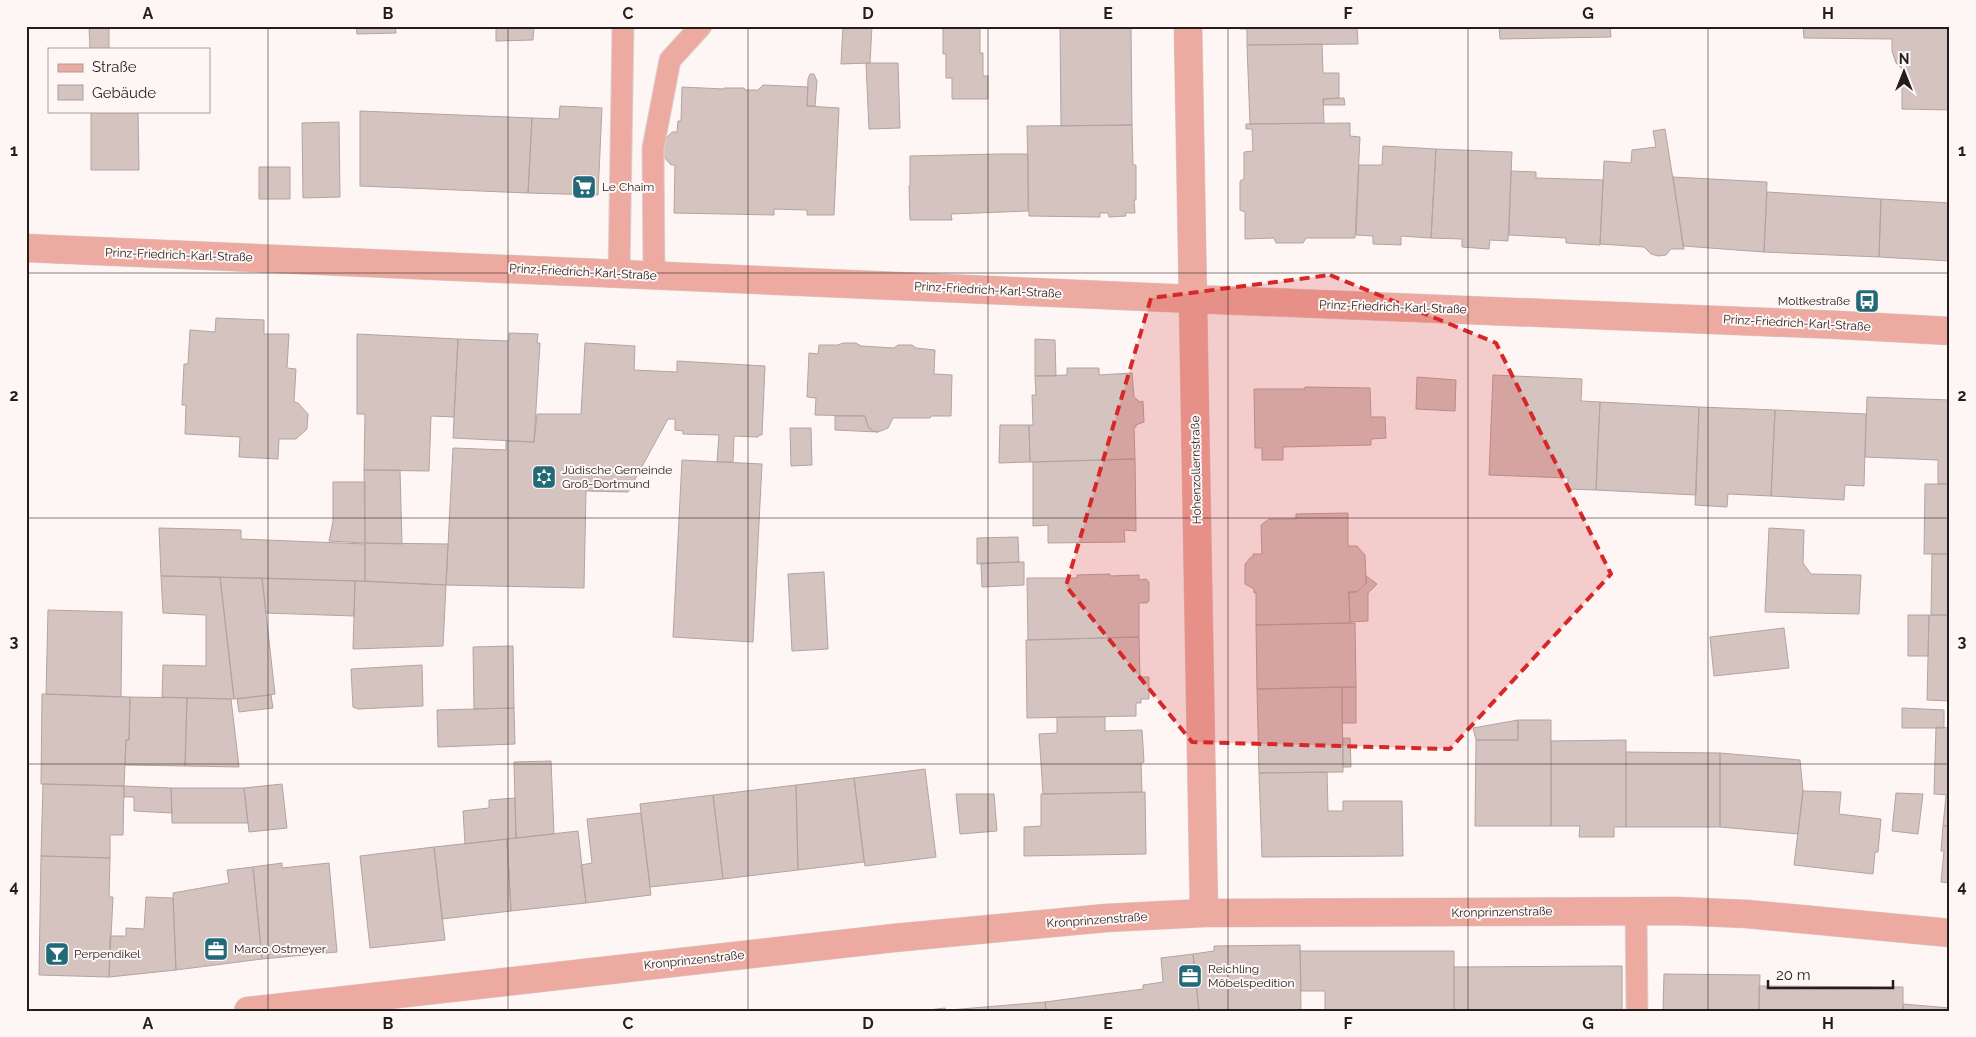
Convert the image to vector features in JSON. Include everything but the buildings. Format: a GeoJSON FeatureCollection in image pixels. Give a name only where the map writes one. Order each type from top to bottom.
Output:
{"type":"FeatureCollection","features":[{"type":"Feature","properties":{"kind":"street","name":"Hohenzollernstraße"},"geometry":{"type":"LineString","coordinates":[[1188,26],[1204,913]]}},
{"type":"Feature","properties":{"kind":"street","name":"Prinz-Friedrich-Karl-Straße"},"geometry":{"type":"LineString","coordinates":[[26,248],[1950,331]]}},
{"type":"Feature","properties":{"kind":"street","name":"Kronprinzenstraße"},"geometry":{"type":"LineString","coordinates":[[248,1011],[894,938],[1106,918],[1204,913],[1636,911],[1747,914],[1950,932]]}},
{"type":"Feature","properties":{"kind":"lane"},"geometry":{"type":"LineString","coordinates":[[619,274],[623,26]]}},
{"type":"Feature","properties":{"kind":"lane"},"geometry":{"type":"LineString","coordinates":[[654,275],[653,148],[670,60],[701,26]]}},
{"type":"Feature","properties":{"kind":"lane"},"geometry":{"type":"LineString","coordinates":[[1636,911],[1637,1011]]}},
{"type":"Feature","properties":{"kind":"highlighted area"},"geometry":{"type":"Polygon","coordinates":[[[1330,275],[1496,343],[1611,574],[1450,749],[1192,742],[1066,586],[1151,298],[1330,275]]]}},
{"type":"Feature","properties":{"kind":"place","name":"Le Chaim"},"geometry":{"type":"Point","coordinates":[584,187]}},
{"type":"Feature","properties":{"kind":"place","name":"Moltkestraße"},"geometry":{"type":"Point","coordinates":[1867,301]}},
{"type":"Feature","properties":{"kind":"place","name":"Jüdische Gemeinde Groß-Dortmund"},"geometry":{"type":"Point","coordinates":[544,477]}},
{"type":"Feature","properties":{"kind":"place","name":"Marco Ostmeyer"},"geometry":{"type":"Point","coordinates":[216,949]}},
{"type":"Feature","properties":{"kind":"place","name":"Perpendikel"},"geometry":{"type":"Point","coordinates":[57,954]}},
{"type":"Feature","properties":{"kind":"place","name":"Reichling Möbelspedition"},"geometry":{"type":"Point","coordinates":[1190,976]}}]}
